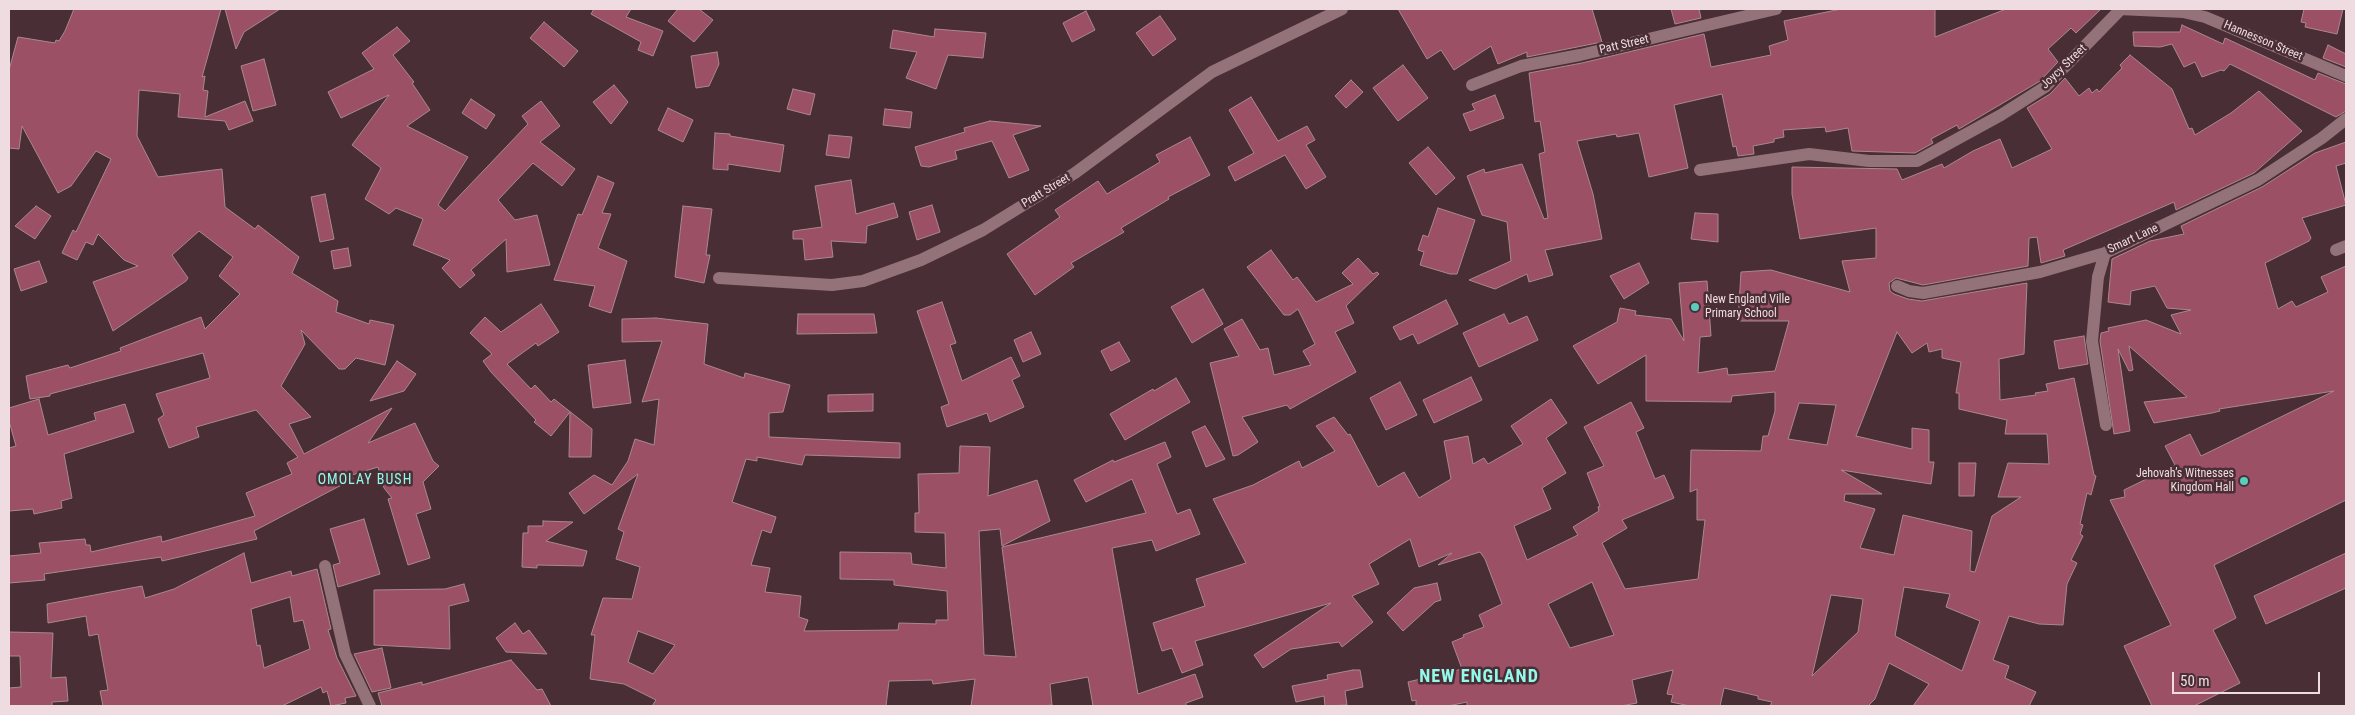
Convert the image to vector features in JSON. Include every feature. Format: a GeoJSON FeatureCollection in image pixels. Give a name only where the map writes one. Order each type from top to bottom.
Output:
{"type":"FeatureCollection","features":[{"type":"Feature","properties":{"kind":"street","name":"Pratt Street"},"geometry":{"type":"LineString","coordinates":[[719,278],[832,285],[863,281],[921,260],[983,230],[1075,174],[1212,72],[1342,9]]}},
{"type":"Feature","properties":{"kind":"street","name":"Patt Street"},"geometry":{"type":"LineString","coordinates":[[1472,85],[1521,66],[1580,55],[1776,9]]}},
{"type":"Feature","properties":{"kind":"street","name":"Hannesson Street"},"geometry":{"type":"LineString","coordinates":[[2119,9],[2183,12],[2205,17],[2346,76]]}},
{"type":"Feature","properties":{"kind":"street","name":"Joycy Street"},"geometry":{"type":"LineString","coordinates":[[1700,170],[1809,154],[1869,161],[1917,161],[2001,115],[2045,87],[2119,9]]}},
{"type":"Feature","properties":{"kind":"street","name":"Smart Lane"},"geometry":{"type":"LineString","coordinates":[[1897,286],[1909,291],[1923,293],[2040,272],[2106,252],[2258,180],[2322,138],[2346,119]]}},
{"type":"Feature","properties":{"kind":"street"},"geometry":{"type":"LineString","coordinates":[[2106,252],[2098,277],[2092,341],[2106,425]]}},
{"type":"Feature","properties":{"kind":"street"},"geometry":{"type":"LineString","coordinates":[[325,566],[345,654],[370,706]]}},
{"type":"Feature","properties":{"kind":"building"},"geometry":{"type":"Polygon","coordinates":[[[74,9],[221,9],[202,77],[205,76],[203,90],[208,91],[205,117],[245,101],[253,121],[229,130],[225,121],[178,117],[180,94],[139,90],[137,136],[158,177],[222,169],[225,207],[255,229],[258,225],[299,257],[292,273],[338,301],[336,312],[369,324],[370,320],[394,325],[385,365],[356,358],[345,369],[339,369],[301,330],[305,344],[281,386],[311,417],[289,424],[304,454],[392,408],[368,443],[415,423],[433,461],[439,466],[423,482],[431,509],[416,514],[430,558],[408,565],[388,499],[392,498],[384,488],[378,467],[352,475],[353,479],[254,531],[257,539],[162,561],[161,557],[44,574],[45,580],[9,583],[9,556],[41,553],[39,543],[85,539],[86,545],[90,545],[91,552],[161,536],[162,542],[255,516],[246,493],[292,474],[287,463],[298,457],[256,410],[196,427],[199,437],[169,448],[158,419],[164,415],[156,394],[210,378],[203,353],[50,394],[50,396],[30,399],[26,376],[68,365],[70,368],[121,351],[120,348],[201,317],[205,329],[240,294],[219,276],[233,257],[199,231],[172,255],[188,278],[186,281],[113,331],[93,282],[138,266],[124,260],[98,234],[93,245],[86,242],[77,260],[62,253],[73,230],[76,232],[111,159],[96,151],[71,186],[58,193],[22,126],[19,149],[9,148],[9,70],[18,37],[55,43],[56,40],[59,41],[74,9]]]}},
{"type":"Feature","properties":{"kind":"building"},"geometry":{"type":"Polygon","coordinates":[[[225,9],[280,9],[244,32],[236,49],[225,9]]]}},
{"type":"Feature","properties":{"kind":"building"},"geometry":{"type":"Polygon","coordinates":[[[594,9],[631,9],[626,17],[663,31],[653,56],[638,50],[641,42],[591,14],[594,9]]]}},
{"type":"Feature","properties":{"kind":"building"},"geometry":{"type":"Polygon","coordinates":[[[678,9],[699,9],[713,20],[694,42],[668,21],[678,9]]]}},
{"type":"Feature","properties":{"kind":"building"},"geometry":{"type":"Polygon","coordinates":[[[1398,9],[1592,9],[1602,42],[1527,57],[1527,52],[1498,64],[1491,46],[1454,70],[1441,50],[1427,59],[1398,9]]]}},
{"type":"Feature","properties":{"kind":"building"},"geometry":{"type":"Polygon","coordinates":[[[1671,9],[1699,9],[1701,18],[1675,24],[1671,9]]]}},
{"type":"Feature","properties":{"kind":"building"},"geometry":{"type":"Polygon","coordinates":[[[1841,9],[1935,9],[1935,37],[2006,9],[2101,9],[2076,33],[2071,28],[2048,49],[2058,62],[2040,81],[1959,129],[1957,125],[1931,139],[1933,143],[1915,153],[1852,151],[1848,128],[1826,132],[1825,127],[1783,130],[1784,137],[1774,139],[1774,142],[1753,146],[1754,154],[1738,156],[1736,146],[1733,147],[1722,94],[1674,105],[1688,168],[1649,177],[1639,133],[1617,137],[1616,134],[1577,141],[1593,194],[1602,239],[1545,250],[1553,275],[1529,282],[1527,274],[1495,289],[1469,280],[1511,261],[1507,222],[1482,215],[1467,176],[1484,169],[1485,173],[1522,164],[1544,219],[1548,218],[1539,154],[1545,152],[1540,121],[1535,122],[1529,73],[1582,63],[1704,34],[1711,67],[1771,55],[1769,46],[1788,40],[1784,21],[1841,9]]]}},
{"type":"Feature","properties":{"kind":"building"},"geometry":{"type":"Polygon","coordinates":[[[2304,9],[2343,9],[2337,34],[2305,27],[2306,23],[2301,22],[2304,9]]]}},
{"type":"Feature","properties":{"kind":"building"},"geometry":{"type":"Polygon","coordinates":[[[1086,11],[1095,30],[1072,42],[1063,23],[1086,11]]]}},
{"type":"Feature","properties":{"kind":"building"},"geometry":{"type":"Polygon","coordinates":[[[1160,16],[1176,39],[1153,56],[1136,33],[1160,16]]]}},
{"type":"Feature","properties":{"kind":"building"},"geometry":{"type":"Polygon","coordinates":[[[544,22],[578,51],[564,67],[530,38],[544,22]]]}},
{"type":"Feature","properties":{"kind":"building"},"geometry":{"type":"Polygon","coordinates":[[[2182,25],[2223,44],[2225,38],[2315,80],[2318,73],[2346,84],[2346,111],[2336,117],[2230,64],[2224,71],[2221,70],[2202,77],[2195,62],[2184,67],[2172,44],[2160,47],[2134,46],[2133,32],[2180,32],[2182,25]]]}},
{"type":"Feature","properties":{"kind":"building"},"geometry":{"type":"Polygon","coordinates":[[[397,27],[410,41],[393,55],[414,82],[412,83],[430,110],[407,126],[468,157],[438,205],[445,211],[528,124],[522,116],[541,101],[560,126],[540,142],[575,169],[562,186],[533,163],[498,200],[515,220],[537,215],[550,265],[507,272],[506,239],[471,270],[475,275],[460,288],[442,268],[450,260],[413,245],[423,219],[396,208],[389,214],[365,199],[381,168],[352,145],[389,95],[341,118],[328,92],[374,69],[362,53],[397,27]]]}},
{"type":"Feature","properties":{"kind":"building"},"geometry":{"type":"Polygon","coordinates":[[[935,29],[986,33],[983,58],[948,55],[936,89],[906,78],[917,52],[890,48],[893,30],[934,37],[935,29]]]}},
{"type":"Feature","properties":{"kind":"building"},"geometry":{"type":"Polygon","coordinates":[[[2328,45],[2346,54],[2346,67],[2323,58],[2328,45]]]}},
{"type":"Feature","properties":{"kind":"building"},"geometry":{"type":"Polygon","coordinates":[[[717,52],[719,64],[709,86],[696,88],[691,56],[717,52]]]}},
{"type":"Feature","properties":{"kind":"building"},"geometry":{"type":"Polygon","coordinates":[[[2130,55],[2172,89],[2189,129],[2192,128],[2195,135],[2231,113],[2259,91],[2302,131],[2254,173],[2176,210],[2174,202],[2063,250],[2065,256],[2041,263],[2037,237],[2029,238],[2028,266],[1923,285],[1896,278],[1889,283],[1890,291],[1894,294],[1922,301],[2027,283],[2024,354],[1999,359],[2000,400],[2036,395],[2035,393],[2048,391],[2046,384],[2074,378],[2094,475],[2096,476],[2091,495],[2087,493],[2080,524],[2083,525],[2080,534],[2083,536],[2071,560],[2077,563],[2067,584],[2063,625],[2039,624],[2009,616],[1993,660],[2009,666],[2005,678],[2036,692],[2029,706],[1913,706],[1929,684],[1889,663],[1875,699],[1868,706],[1770,706],[1772,702],[1758,699],[1758,696],[1724,688],[1720,706],[1690,706],[1671,702],[1673,695],[1667,694],[1673,670],[1632,680],[1637,703],[1621,706],[1467,706],[1467,702],[1448,706],[1416,706],[1416,700],[1412,701],[1408,682],[1462,669],[1452,642],[1464,637],[1463,635],[1484,627],[1479,615],[1502,604],[1485,559],[1480,552],[1438,565],[1452,553],[1419,567],[1410,539],[1369,564],[1379,584],[1352,596],[1373,622],[1342,647],[1339,642],[1291,649],[1263,668],[1254,655],[1331,603],[1195,641],[1203,665],[1182,673],[1172,648],[1162,651],[1153,623],[1205,606],[1196,579],[1246,563],[1213,499],[1253,485],[1299,461],[1302,468],[1335,451],[1316,426],[1334,417],[1348,435],[1350,434],[1378,487],[1404,472],[1419,498],[1451,479],[1444,441],[1468,436],[1473,464],[1484,458],[1488,464],[1523,444],[1511,426],[1551,399],[1567,423],[1546,438],[1566,473],[1542,488],[1551,509],[1514,526],[1527,560],[1578,535],[1573,527],[1599,511],[1598,507],[1600,506],[1587,473],[1604,466],[1584,427],[1631,402],[1644,428],[1636,432],[1655,479],[1664,475],[1674,498],[1622,520],[1627,528],[1602,543],[1625,589],[1698,579],[1705,520],[1697,520],[1697,489],[1690,492],[1691,450],[1761,451],[1763,436],[1768,436],[1775,411],[1775,392],[1732,396],[1731,402],[1646,401],[1646,355],[1598,384],[1573,346],[1617,322],[1620,308],[1636,311],[1635,315],[1671,319],[1684,341],[1679,283],[1707,281],[1711,336],[1700,337],[1698,373],[1727,368],[1728,375],[1775,371],[1789,321],[1738,321],[1741,272],[1771,270],[1850,292],[1842,261],[1876,258],[1876,228],[1800,239],[1792,194],[1792,167],[1897,169],[1902,180],[1942,164],[1944,168],[1973,151],[2000,139],[2012,168],[2052,149],[2027,108],[2050,94],[2065,78],[2079,96],[2089,88],[2092,93],[2097,89],[2099,92],[2122,68],[2120,65],[2130,55]],[[1897,332],[1856,436],[1912,449],[1912,428],[1929,430],[1929,462],[1934,462],[1931,484],[1841,470],[1882,494],[1845,494],[1844,501],[1875,509],[1860,548],[1894,555],[1903,515],[1972,531],[1970,571],[1975,572],[1992,516],[2021,497],[1998,497],[2008,463],[2049,464],[2047,434],[2005,434],[2007,420],[1959,409],[1959,393],[1956,393],[1961,362],[1942,358],[1942,349],[1929,352],[1927,343],[1912,353],[1897,332]],[[1799,403],[1788,439],[1827,445],[1836,405],[1799,403]],[[1592,582],[1548,604],[1570,648],[1614,635],[1592,582]],[[1904,587],[1895,636],[1962,671],[1980,621],[1946,607],[1950,594],[1904,587]],[[1831,595],[1812,676],[1858,632],[1863,599],[1831,595]]]}},
{"type":"Feature","properties":{"kind":"building"},"geometry":{"type":"Polygon","coordinates":[[[264,59],[276,105],[253,111],[241,66],[264,59]]]}},
{"type":"Feature","properties":{"kind":"building"},"geometry":{"type":"Polygon","coordinates":[[[1403,65],[1428,98],[1398,121],[1373,88],[1403,65]]]}},
{"type":"Feature","properties":{"kind":"building"},"geometry":{"type":"Polygon","coordinates":[[[1351,80],[1363,92],[1346,108],[1335,96],[1351,80]]]}},
{"type":"Feature","properties":{"kind":"building"},"geometry":{"type":"Polygon","coordinates":[[[614,85],[628,102],[611,124],[593,102],[614,85]]]}},
{"type":"Feature","properties":{"kind":"building"},"geometry":{"type":"Polygon","coordinates":[[[793,89],[815,94],[810,115],[787,109],[793,89]]]}},
{"type":"Feature","properties":{"kind":"building"},"geometry":{"type":"Polygon","coordinates":[[[1495,95],[1504,118],[1470,131],[1463,114],[1475,110],[1472,104],[1495,95]]]}},
{"type":"Feature","properties":{"kind":"building"},"geometry":{"type":"Polygon","coordinates":[[[1251,97],[1278,141],[1307,126],[1315,140],[1306,145],[1326,177],[1306,189],[1285,155],[1235,181],[1228,167],[1254,153],[1229,110],[1251,97]]]}},
{"type":"Feature","properties":{"kind":"building"},"geometry":{"type":"Polygon","coordinates":[[[471,99],[495,115],[486,129],[462,113],[471,99]]]}},
{"type":"Feature","properties":{"kind":"building"},"geometry":{"type":"Polygon","coordinates":[[[668,108],[693,120],[683,142],[658,130],[668,108]]]}},
{"type":"Feature","properties":{"kind":"building"},"geometry":{"type":"Polygon","coordinates":[[[885,109],[912,112],[910,128],[883,125],[885,109]]]}},
{"type":"Feature","properties":{"kind":"building"},"geometry":{"type":"Polygon","coordinates":[[[990,121],[1041,126],[1013,135],[1029,170],[1009,178],[992,141],[955,151],[957,159],[929,167],[921,166],[915,147],[965,132],[964,128],[990,121]]]}},
{"type":"Feature","properties":{"kind":"building"},"geometry":{"type":"Polygon","coordinates":[[[715,133],[730,134],[730,136],[784,145],[780,172],[728,164],[728,170],[713,169],[715,133]]]}},
{"type":"Feature","properties":{"kind":"building"},"geometry":{"type":"Polygon","coordinates":[[[829,135],[852,137],[849,158],[826,155],[829,135]]]}},
{"type":"Feature","properties":{"kind":"building"},"geometry":{"type":"Polygon","coordinates":[[[1190,137],[1210,175],[1168,197],[1169,199],[1121,228],[1124,232],[1071,263],[1074,267],[1035,295],[1007,254],[1060,217],[1055,210],[1098,181],[1107,194],[1160,162],[1156,155],[1190,137]]]}},
{"type":"Feature","properties":{"kind":"building"},"geometry":{"type":"Polygon","coordinates":[[[2346,142],[2346,163],[2336,166],[2346,205],[2302,218],[2311,238],[2309,241],[2265,263],[2278,309],[2292,301],[2296,307],[2328,292],[2321,277],[2346,266],[2346,500],[2214,565],[2236,618],[2213,630],[2240,683],[2194,706],[2152,706],[2124,646],[2171,625],[2110,500],[2125,497],[2124,490],[2175,465],[2165,446],[2190,434],[2201,456],[2334,391],[2219,409],[2220,411],[2212,413],[2154,423],[2144,402],[2187,397],[2129,346],[2133,370],[2129,371],[2118,349],[2130,431],[2114,434],[2100,341],[2101,333],[2109,331],[2108,328],[2146,320],[2181,334],[2171,315],[2191,310],[2167,308],[2155,286],[2131,291],[2130,305],[2108,302],[2112,259],[2150,241],[2184,234],[2181,226],[2262,187],[2315,153],[2346,142]]]}},
{"type":"Feature","properties":{"kind":"building"},"geometry":{"type":"Polygon","coordinates":[[[1428,147],[1455,178],[1436,195],[1409,163],[1428,147]]]}},
{"type":"Feature","properties":{"kind":"building"},"geometry":{"type":"Polygon","coordinates":[[[598,176],[614,183],[602,213],[611,214],[598,248],[627,261],[611,313],[589,306],[595,286],[554,280],[578,214],[582,215],[598,176]]]}},
{"type":"Feature","properties":{"kind":"building"},"geometry":{"type":"Polygon","coordinates":[[[851,180],[856,214],[894,203],[898,217],[867,226],[866,243],[831,241],[833,257],[805,260],[803,239],[793,239],[793,231],[822,227],[815,186],[851,180]]]}},
{"type":"Feature","properties":{"kind":"building"},"geometry":{"type":"Polygon","coordinates":[[[325,194],[334,239],[320,242],[311,197],[325,194]]]}},
{"type":"Feature","properties":{"kind":"building"},"geometry":{"type":"Polygon","coordinates":[[[932,205],[940,232],[917,240],[909,212],[932,205]]]}},
{"type":"Feature","properties":{"kind":"building"},"geometry":{"type":"Polygon","coordinates":[[[36,206],[51,216],[35,239],[15,226],[36,206]]]}},
{"type":"Feature","properties":{"kind":"building"},"geometry":{"type":"Polygon","coordinates":[[[683,206],[712,209],[706,255],[710,255],[704,283],[675,277],[683,206]]]}},
{"type":"Feature","properties":{"kind":"building"},"geometry":{"type":"Polygon","coordinates":[[[1438,208],[1475,220],[1457,274],[1450,274],[1420,265],[1424,252],[1418,250],[1423,235],[1428,237],[1438,208]]]}},
{"type":"Feature","properties":{"kind":"building"},"geometry":{"type":"Polygon","coordinates":[[[1695,213],[1718,214],[1718,242],[1691,239],[1695,213]]]}},
{"type":"Feature","properties":{"kind":"building"},"geometry":{"type":"Polygon","coordinates":[[[348,248],[351,266],[334,269],[331,251],[348,248]]]}},
{"type":"Feature","properties":{"kind":"building"},"geometry":{"type":"Polygon","coordinates":[[[1271,250],[1293,280],[1297,277],[1316,302],[1353,284],[1342,273],[1358,258],[1373,274],[1377,272],[1379,274],[1346,306],[1354,323],[1335,332],[1356,372],[1290,409],[1287,405],[1242,417],[1258,442],[1238,455],[1233,456],[1210,363],[1239,356],[1224,329],[1242,319],[1260,350],[1268,348],[1274,375],[1311,365],[1303,351],[1315,344],[1298,309],[1290,315],[1284,315],[1247,267],[1271,250]]]}},
{"type":"Feature","properties":{"kind":"building"},"geometry":{"type":"Polygon","coordinates":[[[39,261],[47,282],[21,291],[14,269],[39,261]]]}},
{"type":"Feature","properties":{"kind":"building"},"geometry":{"type":"Polygon","coordinates":[[[1639,263],[1649,283],[1624,299],[1610,276],[1639,263]]]}},
{"type":"Feature","properties":{"kind":"building"},"geometry":{"type":"Polygon","coordinates":[[[1203,289],[1223,324],[1192,343],[1171,307],[1203,289]]]}},
{"type":"Feature","properties":{"kind":"building"},"geometry":{"type":"Polygon","coordinates":[[[1446,300],[1458,324],[1418,344],[1413,334],[1400,340],[1393,327],[1446,300]]]}},
{"type":"Feature","properties":{"kind":"building"},"geometry":{"type":"Polygon","coordinates":[[[942,302],[956,343],[950,345],[962,381],[1011,357],[1020,376],[1012,380],[1024,407],[990,422],[987,413],[947,427],[941,407],[949,404],[917,311],[942,302]]]}},
{"type":"Feature","properties":{"kind":"building"},"geometry":{"type":"Polygon","coordinates":[[[541,304],[559,332],[538,346],[536,343],[507,364],[531,389],[535,385],[551,402],[554,399],[592,429],[591,457],[569,457],[570,412],[551,436],[534,422],[536,420],[491,372],[483,361],[492,354],[470,333],[485,317],[501,332],[541,304]]]}},
{"type":"Feature","properties":{"kind":"building"},"geometry":{"type":"Polygon","coordinates":[[[798,314],[874,314],[877,333],[797,334],[798,314]]]}},
{"type":"Feature","properties":{"kind":"building"},"geometry":{"type":"Polygon","coordinates":[[[1504,314],[1509,324],[1527,316],[1538,340],[1479,367],[1463,333],[1504,314]]]}},
{"type":"Feature","properties":{"kind":"building"},"geometry":{"type":"Polygon","coordinates":[[[656,318],[708,324],[704,364],[744,378],[745,373],[790,385],[783,412],[769,413],[769,437],[900,443],[900,458],[805,455],[802,465],[757,457],[757,461],[746,459],[732,502],[776,517],[771,533],[762,530],[751,565],[770,568],[765,592],[801,596],[799,617],[808,620],[804,631],[898,630],[899,623],[936,624],[936,620],[948,620],[947,591],[894,585],[894,580],[840,579],[840,552],[911,553],[912,564],[946,568],[945,533],[915,532],[915,513],[919,513],[918,474],[959,473],[960,446],[990,447],[988,496],[1037,480],[1050,521],[1002,546],[1000,529],[979,531],[984,655],[1016,657],[1002,547],[1146,513],[1132,479],[1086,502],[1074,480],[1113,460],[1114,462],[1165,442],[1171,457],[1157,464],[1177,514],[1190,509],[1200,534],[1156,551],[1152,540],[1112,548],[1138,694],[1195,674],[1203,697],[1186,703],[1186,706],[1093,706],[1088,677],[1050,684],[1052,705],[1040,706],[971,706],[975,679],[933,684],[932,680],[889,681],[886,706],[652,706],[656,700],[624,684],[590,679],[595,635],[591,635],[603,598],[632,599],[640,567],[616,559],[624,532],[618,529],[638,474],[584,514],[569,493],[594,475],[612,485],[628,461],[635,439],[654,445],[659,399],[642,402],[662,341],[622,342],[622,319],[656,318]],[[638,631],[628,662],[653,674],[675,645],[638,631]]]}},
{"type":"Feature","properties":{"kind":"building"},"geometry":{"type":"Polygon","coordinates":[[[1031,332],[1041,354],[1023,362],[1014,340],[1031,332]]]}},
{"type":"Feature","properties":{"kind":"building"},"geometry":{"type":"Polygon","coordinates":[[[2084,336],[2088,364],[2059,369],[2054,341],[2084,336]]]}},
{"type":"Feature","properties":{"kind":"building"},"geometry":{"type":"Polygon","coordinates":[[[1119,342],[1130,361],[1111,371],[1101,351],[1119,342]]]}},
{"type":"Feature","properties":{"kind":"building"},"geometry":{"type":"Polygon","coordinates":[[[625,360],[631,403],[593,408],[588,365],[625,360]]]}},
{"type":"Feature","properties":{"kind":"building"},"geometry":{"type":"Polygon","coordinates":[[[397,361],[416,374],[404,391],[370,401],[397,361]]]}},
{"type":"Feature","properties":{"kind":"building"},"geometry":{"type":"Polygon","coordinates":[[[1471,377],[1482,400],[1434,423],[1423,400],[1471,377]]]}},
{"type":"Feature","properties":{"kind":"building"},"geometry":{"type":"Polygon","coordinates":[[[1176,378],[1190,402],[1125,440],[1110,414],[1176,378]]]}},
{"type":"Feature","properties":{"kind":"building"},"geometry":{"type":"Polygon","coordinates":[[[1400,382],[1417,415],[1386,430],[1370,398],[1400,382]]]}},
{"type":"Feature","properties":{"kind":"building"},"geometry":{"type":"Polygon","coordinates":[[[873,394],[873,411],[828,412],[828,395],[873,394]]]}},
{"type":"Feature","properties":{"kind":"building"},"geometry":{"type":"Polygon","coordinates":[[[39,399],[48,435],[96,420],[94,413],[125,404],[134,432],[64,454],[72,498],[61,501],[62,508],[34,514],[33,509],[9,511],[9,448],[16,446],[9,421],[9,408],[39,399]]]}},
{"type":"Feature","properties":{"kind":"building"},"geometry":{"type":"Polygon","coordinates":[[[1205,426],[1225,459],[1206,467],[1192,432],[1205,426]]]}},
{"type":"Feature","properties":{"kind":"building"},"geometry":{"type":"Polygon","coordinates":[[[1959,463],[1976,463],[1974,496],[1959,496],[1959,463]]]}},
{"type":"Feature","properties":{"kind":"building"},"geometry":{"type":"Polygon","coordinates":[[[364,519],[380,574],[338,587],[333,565],[340,563],[330,529],[364,519]]]}},
{"type":"Feature","properties":{"kind":"building"},"geometry":{"type":"Polygon","coordinates":[[[543,521],[573,522],[546,541],[587,551],[583,566],[537,565],[537,568],[522,567],[523,533],[528,533],[528,526],[543,526],[543,521]]]}},
{"type":"Feature","properties":{"kind":"building"},"geometry":{"type":"Polygon","coordinates":[[[244,553],[251,583],[291,571],[292,576],[317,569],[331,629],[328,630],[337,658],[356,696],[345,698],[346,703],[331,706],[327,691],[323,693],[321,687],[282,706],[103,706],[100,691],[108,690],[98,634],[89,636],[86,616],[48,623],[47,604],[142,586],[145,598],[174,589],[244,553]],[[290,597],[251,609],[257,646],[260,645],[264,668],[310,649],[303,620],[294,622],[290,597]]]}},
{"type":"Feature","properties":{"kind":"building"},"geometry":{"type":"Polygon","coordinates":[[[2346,553],[2346,588],[2266,624],[2254,596],[2346,553]]]}},
{"type":"Feature","properties":{"kind":"building"},"geometry":{"type":"Polygon","coordinates":[[[1437,583],[1441,600],[1435,602],[1403,631],[1387,613],[1414,588],[1437,583]]]}},
{"type":"Feature","properties":{"kind":"building"},"geometry":{"type":"Polygon","coordinates":[[[464,584],[469,601],[449,606],[450,649],[374,645],[374,590],[445,589],[464,584]]]}},
{"type":"Feature","properties":{"kind":"building"},"geometry":{"type":"Polygon","coordinates":[[[515,623],[523,634],[529,630],[547,654],[506,652],[496,638],[515,623]]]}},
{"type":"Feature","properties":{"kind":"building"},"geometry":{"type":"Polygon","coordinates":[[[9,632],[53,633],[51,678],[66,677],[68,701],[52,702],[52,706],[9,706],[9,688],[21,687],[20,656],[9,656],[9,632]]]}},
{"type":"Feature","properties":{"kind":"building"},"geometry":{"type":"Polygon","coordinates":[[[382,648],[391,688],[372,692],[354,654],[382,648]]]}},
{"type":"Feature","properties":{"kind":"building"},"geometry":{"type":"Polygon","coordinates":[[[511,660],[537,690],[542,689],[551,706],[382,706],[378,693],[422,682],[422,685],[511,660]]]}},
{"type":"Feature","properties":{"kind":"building"},"geometry":{"type":"Polygon","coordinates":[[[1360,670],[1363,687],[1345,691],[1347,705],[1325,706],[1324,696],[1296,702],[1292,686],[1328,679],[1327,675],[1360,670]]]}},
{"type":"Feature","properties":{"kind":"place","name":"New England Ville Primary School"},"geometry":{"type":"Point","coordinates":[1695,307]}},
{"type":"Feature","properties":{"kind":"place","name":"Jehovah’s Witnesses Kingdom Hall"},"geometry":{"type":"Point","coordinates":[2244,481]}},
{"type":"Feature","properties":{"kind":"district","name":"OMOLAY BUSH"},"geometry":{"type":"Point","coordinates":[365,480]}},
{"type":"Feature","properties":{"kind":"district","name":"NEW ENGLAND"},"geometry":{"type":"Point","coordinates":[1479,677]}}]}
